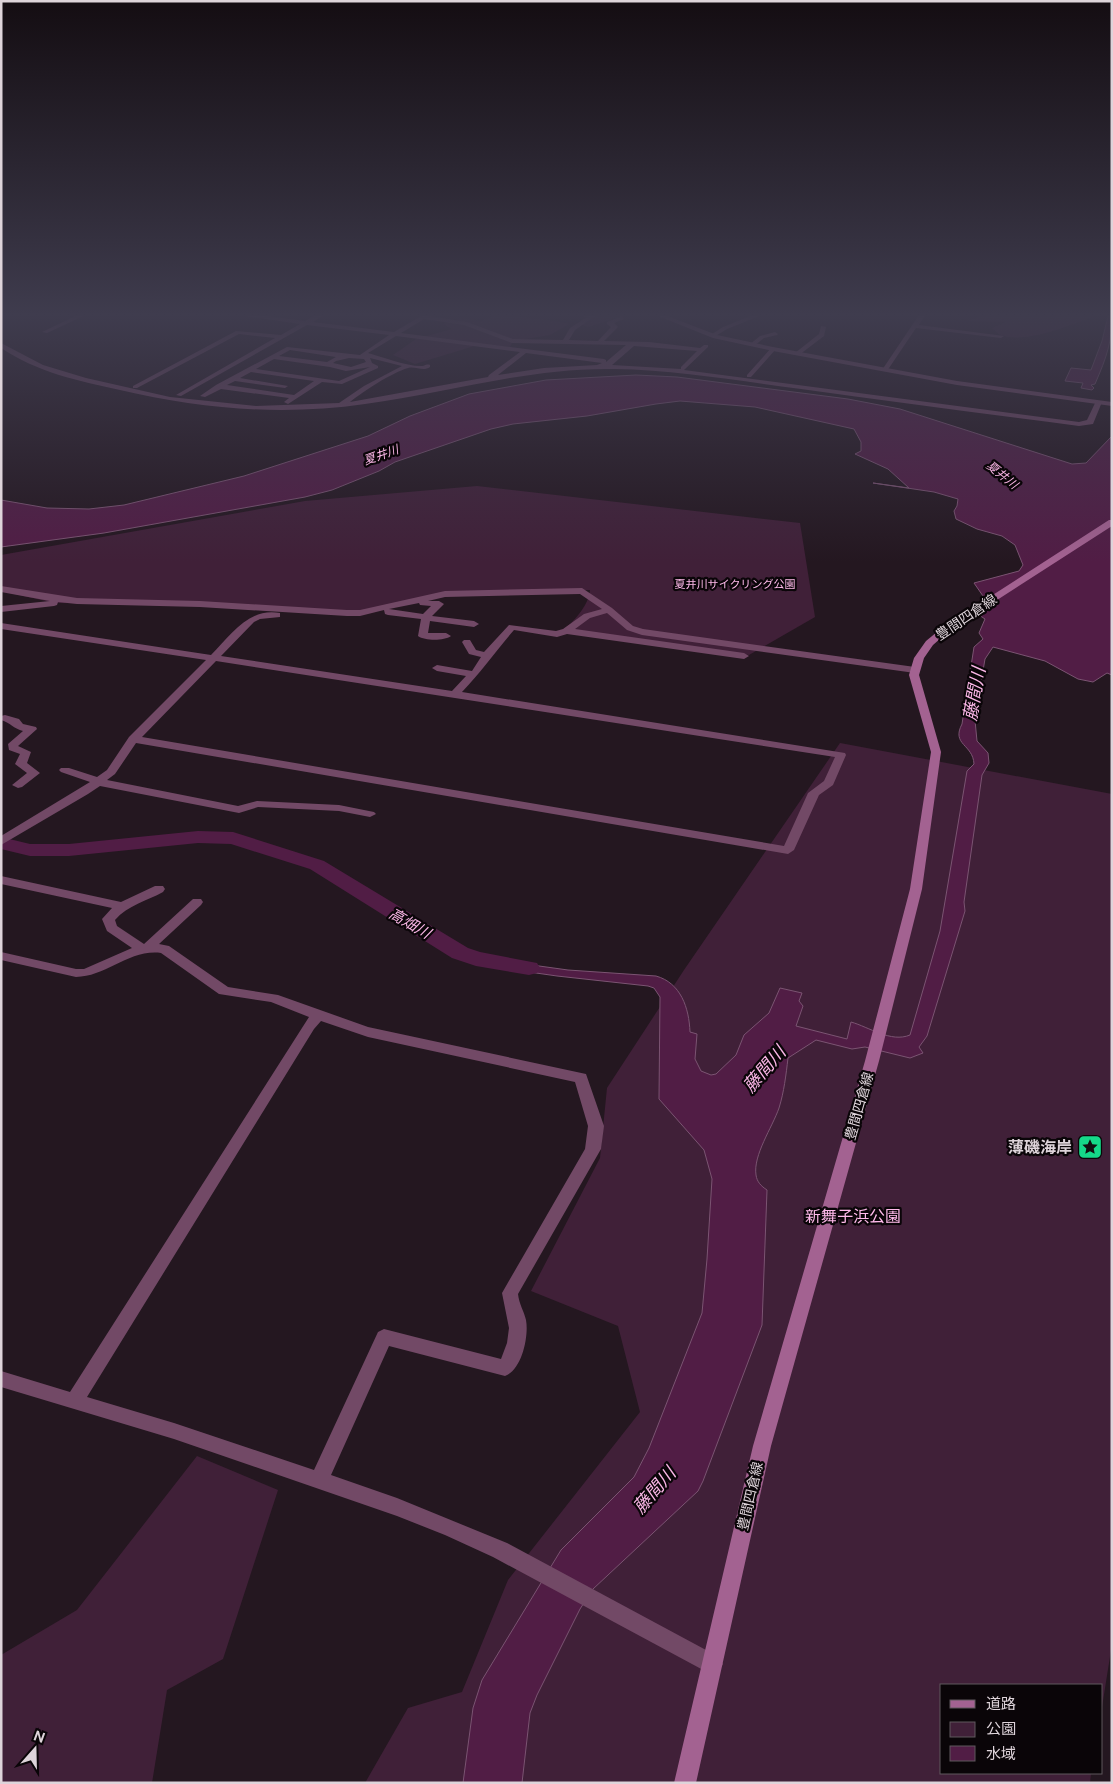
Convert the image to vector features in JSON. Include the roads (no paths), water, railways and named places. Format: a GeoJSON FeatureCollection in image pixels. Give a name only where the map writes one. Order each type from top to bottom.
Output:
{"type":"FeatureCollection","features":[{"type":"Feature","properties":{"kind":"main road","name":"豊間四倉線"},"geometry":{"type":"LineString","coordinates":[[685,1783],[762,1446],[872,1061],[916,889],[936,752],[914,675],[919,658],[929,642],[963,618],[1112,522]]}},
{"type":"Feature","properties":{"kind":"street"},"geometry":{"type":"LineString","coordinates":[[155,395],[272,408],[341,406],[409,395]]}},
{"type":"Feature","properties":{"kind":"street"},"geometry":{"type":"LineString","coordinates":[[278,395],[294,398]]}},
{"type":"Feature","properties":{"kind":"street"},"geometry":{"type":"LineString","coordinates":[[286,403],[298,395]]}},
{"type":"Feature","properties":{"kind":"street"},"geometry":{"type":"LineString","coordinates":[[341,406],[355,395]]}},
{"type":"Feature","properties":{"kind":"street"},"geometry":{"type":"LineString","coordinates":[[862,395],[1079,424],[1090,422],[1098,402]]}},
{"type":"Feature","properties":{"kind":"street"},"geometry":{"type":"LineString","coordinates":[[1048,395],[1110,403]]}},
{"type":"Feature","properties":{"kind":"street"},"geometry":{"type":"LineString","coordinates":[[1,589],[76,601],[200,604],[317,612],[397,612],[474,624]]}},
{"type":"Feature","properties":{"kind":"street"},"geometry":{"type":"LineString","coordinates":[[360,613],[454,593],[582,591],[610,610],[630,628],[642,632],[915,670]]}},
{"type":"Feature","properties":{"kind":"street"},"geometry":{"type":"LineString","coordinates":[[1,608],[76,601]]}},
{"type":"Feature","properties":{"kind":"street"},"geometry":{"type":"LineString","coordinates":[[403,604],[439,604],[425,617],[423,636],[446,636]]}},
{"type":"Feature","properties":{"kind":"street"},"geometry":{"type":"LineString","coordinates":[[454,694],[484,663],[487,656],[512,627],[557,634],[566,631],[587,616],[610,610]]}},
{"type":"Feature","properties":{"kind":"street"},"geometry":{"type":"LineString","coordinates":[[3,838],[99,782],[112,772],[133,739],[255,617],[317,612]]}},
{"type":"Feature","properties":{"kind":"street"},"geometry":{"type":"LineString","coordinates":[[1,626],[454,694],[841,755],[829,783],[814,793],[788,850],[133,739]]}},
{"type":"Feature","properties":{"kind":"street"},"geometry":{"type":"LineString","coordinates":[[566,631],[744,656]]}},
{"type":"Feature","properties":{"kind":"street"},"geometry":{"type":"LineString","coordinates":[[468,642],[472,652],[487,656]]}},
{"type":"Feature","properties":{"kind":"street"},"geometry":{"type":"LineString","coordinates":[[429,691],[442,670],[474,674]]}},
{"type":"Feature","properties":{"kind":"street"},"geometry":{"type":"LineString","coordinates":[[6,718],[15,721],[20,727],[32,730],[12,745],[15,749],[26,752],[22,764],[39,770],[18,785]]}},
{"type":"Feature","properties":{"kind":"street"},"geometry":{"type":"LineString","coordinates":[[65,770],[99,782],[239,810],[257,804],[339,808],[370,814]]}},
{"type":"Feature","properties":{"kind":"street"},"geometry":{"type":"LineString","coordinates":[[1,880],[123,906]]}},
{"type":"Feature","properties":{"kind":"street"},"geometry":{"type":"LineString","coordinates":[[159,889],[134,899],[123,906],[108,919],[112,928],[145,948],[164,949],[224,991],[263,995],[318,1016],[368,1032],[581,1078],[596,1126],[592,1149],[588,1159],[510,1293],[509,1300],[518,1318],[515,1350],[505,1368],[384,1337],[319,1480]]}},
{"type":"Feature","properties":{"kind":"street"},"geometry":{"type":"LineString","coordinates":[[1,956],[76,973],[86,973],[145,948],[197,902]]}},
{"type":"Feature","properties":{"kind":"street"},"geometry":{"type":"LineString","coordinates":[[74,1401],[308,1026],[318,1016]]}},
{"type":"Feature","properties":{"kind":"street"},"geometry":{"type":"LineString","coordinates":[[1,1379],[174,1432],[319,1480],[451,1528],[539,1570],[712,1664]]}},
{"type":"Feature","properties":{"kind":"water"},"geometry":{"type":"Polygon","coordinates":[[[466,395],[819,395],[900,409],[1072,464],[1086,463],[1112,436],[1112,675],[1107,673],[1093,682],[1078,679],[1045,661],[993,647],[985,659],[981,682],[982,692],[974,710],[977,741],[988,753],[989,763],[982,775],[964,902],[965,911],[927,1036],[919,1047],[923,1053],[910,1058],[865,1047],[852,1049],[816,1040],[788,1058],[784,1090],[779,1108],[760,1150],[756,1167],[757,1180],[767,1190],[762,1325],[698,1491],[593,1589],[580,1609],[530,1713],[522,1783],[463,1783],[473,1708],[482,1680],[561,1550],[634,1477],[649,1448],[702,1313],[712,1179],[704,1150],[659,1099],[660,997],[654,988],[501,968],[503,961],[568,970],[656,976],[665,979],[672,984],[682,998],[688,1014],[690,1032],[697,1034],[695,1059],[701,1071],[711,1075],[716,1074],[736,1055],[744,1035],[769,1013],[780,988],[802,993],[799,1001],[803,1006],[796,1026],[847,1039],[851,1022],[888,1036],[903,1037],[910,1035],[940,931],[967,771],[974,764],[973,757],[961,741],[959,731],[962,724],[974,647],[983,639],[979,633],[985,619],[979,615],[986,610],[983,596],[974,583],[1019,571],[1023,565],[1015,545],[1002,536],[977,529],[956,519],[954,511],[958,499],[934,492],[873,483],[909,488],[888,469],[855,454],[861,451],[861,442],[854,429],[755,407],[680,401],[587,416],[513,424],[491,429],[395,462],[379,471],[332,490],[305,497],[104,533],[1,547],[1,500],[47,508],[89,509],[124,505],[244,476],[368,436],[410,416],[466,395]]]}},
{"type":"Feature","properties":{"kind":"waterway","name":"高畑川"},"geometry":{"type":"LineString","coordinates":[[1,843],[30,850],[69,850],[198,837],[233,838],[317,865],[460,953],[476,959],[529,968]]}},
{"type":"Feature","properties":{"kind":"place","name":"薄磯海岸"},"geometry":{"type":"Point","coordinates":[1090,1147]}},
{"type":"Feature","properties":{"kind":"water label","name":"夏井川"},"geometry":{"type":"Point","coordinates":[381,455]}},
{"type":"Feature","properties":{"kind":"water label","name":"夏井川"},"geometry":{"type":"Point","coordinates":[1002,475]}},
{"type":"Feature","properties":{"kind":"water label","name":"藤間川"},"geometry":{"type":"Point","coordinates":[974,694]}},
{"type":"Feature","properties":{"kind":"water label","name":"藤間川"},"geometry":{"type":"Point","coordinates":[764,1069]}},
{"type":"Feature","properties":{"kind":"water label","name":"藤間川"},"geometry":{"type":"Point","coordinates":[654,1490]}},
{"type":"Feature","properties":{"kind":"park label","name":"夏井川サイクリング公園"},"geometry":{"type":"Point","coordinates":[735,584]}},
{"type":"Feature","properties":{"kind":"park label","name":"新舞子浜公園"},"geometry":{"type":"Point","coordinates":[853,1216]}}]}
